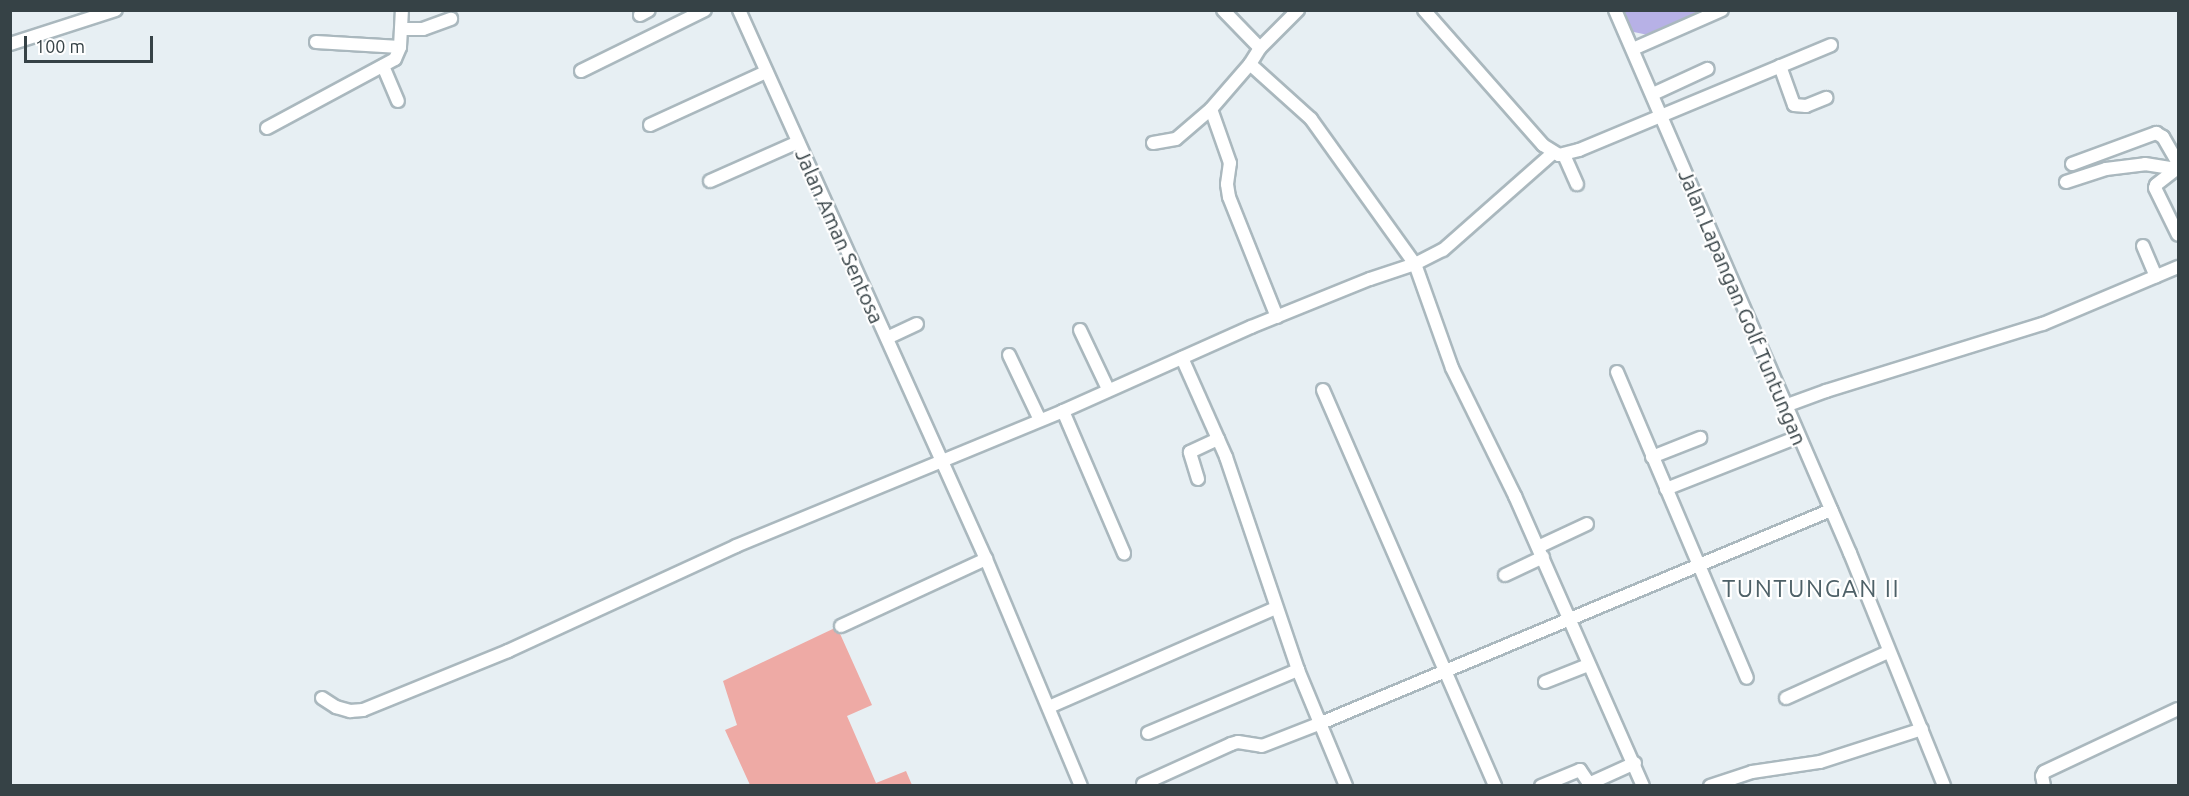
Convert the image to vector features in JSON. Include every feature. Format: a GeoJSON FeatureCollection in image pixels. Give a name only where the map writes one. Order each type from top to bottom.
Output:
{"type":"FeatureCollection","features":[{"type":"Feature","properties":{"kind":"street"},"geometry":{"type":"LineString","coordinates":[[10,44],[116,10]]}},
{"type":"Feature","properties":{"kind":"street"},"geometry":{"type":"LineString","coordinates":[[267,128],[394,59],[400,47],[402,10]]}},
{"type":"Feature","properties":{"kind":"street"},"geometry":{"type":"LineString","coordinates":[[581,71],[705,10]]}},
{"type":"Feature","properties":{"kind":"street","name":"Jalan Aman Sentosa"},"geometry":{"type":"LineString","coordinates":[[739,10],[986,559],[1081,786]]}},
{"type":"Feature","properties":{"kind":"street"},"geometry":{"type":"LineString","coordinates":[[1223,10],[1260,48]]}},
{"type":"Feature","properties":{"kind":"street"},"geometry":{"type":"LineString","coordinates":[[1153,143],[1176,139],[1211,109],[1250,64],[1260,48],[1298,10]]}},
{"type":"Feature","properties":{"kind":"street"},"geometry":{"type":"LineString","coordinates":[[1424,10],[1543,145],[1558,154],[1577,184]]}},
{"type":"Feature","properties":{"kind":"street","name":"Jalan Lapangan Golf Tuntungan"},"geometry":{"type":"LineString","coordinates":[[1615,10],[1662,114],[1831,510],[1944,786]]}},
{"type":"Feature","properties":{"kind":"street"},"geometry":{"type":"LineString","coordinates":[[1633,49],[1722,10]]}},
{"type":"Feature","properties":{"kind":"street"},"geometry":{"type":"LineString","coordinates":[[401,29],[423,29],[451,19]]}},
{"type":"Feature","properties":{"kind":"street"},"geometry":{"type":"LineString","coordinates":[[316,42],[400,47]]}},
{"type":"Feature","properties":{"kind":"street"},"geometry":{"type":"LineString","coordinates":[[371,45],[398,100]]}},
{"type":"Feature","properties":{"kind":"street"},"geometry":{"type":"LineString","coordinates":[[322,699],[336,707],[350,711],[363,710],[508,651],[736,546],[1063,411],[1108,389],[1277,316],[1375,277],[1415,264],[1443,250],[1558,154],[1831,45]]}},
{"type":"Feature","properties":{"kind":"street"},"geometry":{"type":"LineString","coordinates":[[1250,64],[1311,119],[1415,264],[1452,368],[1540,552],[1588,665],[1635,763],[1643,786]]}},
{"type":"Feature","properties":{"kind":"street"},"geometry":{"type":"LineString","coordinates":[[1780,66],[1794,105],[1806,106],[1826,98]]}},
{"type":"Feature","properties":{"kind":"street"},"geometry":{"type":"LineString","coordinates":[[1653,94],[1707,69]]}},
{"type":"Feature","properties":{"kind":"street"},"geometry":{"type":"LineString","coordinates":[[650,125],[766,72]]}},
{"type":"Feature","properties":{"kind":"street"},"geometry":{"type":"LineString","coordinates":[[1211,109],[1230,163],[1227,184],[1229,198],[1277,316]]}},
{"type":"Feature","properties":{"kind":"street"},"geometry":{"type":"LineString","coordinates":[[2072,164],[2156,133],[2163,136],[2177,167]]}},
{"type":"Feature","properties":{"kind":"street"},"geometry":{"type":"LineString","coordinates":[[710,181],[798,142]]}},
{"type":"Feature","properties":{"kind":"street"},"geometry":{"type":"LineString","coordinates":[[2066,182],[2106,169],[2145,164],[2177,167]]}},
{"type":"Feature","properties":{"kind":"street"},"geometry":{"type":"LineString","coordinates":[[2177,167],[2155,188],[2178,235]]}},
{"type":"Feature","properties":{"kind":"street"},"geometry":{"type":"LineString","coordinates":[[2143,246],[2156,276]]}},
{"type":"Feature","properties":{"kind":"street"},"geometry":{"type":"LineString","coordinates":[[1785,406],[1826,390],[2043,324],[2178,267]]}},
{"type":"Feature","properties":{"kind":"street"},"geometry":{"type":"LineString","coordinates":[[886,338],[917,324]]}},
{"type":"Feature","properties":{"kind":"street"},"geometry":{"type":"LineString","coordinates":[[1080,330],[1108,389]]}},
{"type":"Feature","properties":{"kind":"street"},"geometry":{"type":"LineString","coordinates":[[1009,355],[1040,420]]}},
{"type":"Feature","properties":{"kind":"street"},"geometry":{"type":"LineString","coordinates":[[1182,358],[1218,439],[1298,670],[1347,786]]}},
{"type":"Feature","properties":{"kind":"street"},"geometry":{"type":"LineString","coordinates":[[1617,372],[1747,678]]}},
{"type":"Feature","properties":{"kind":"street"},"geometry":{"type":"LineString","coordinates":[[1323,390],[1496,786]]}},
{"type":"Feature","properties":{"kind":"street"},"geometry":{"type":"LineString","coordinates":[[1063,411],[1124,553]]}},
{"type":"Feature","properties":{"kind":"street"},"geometry":{"type":"LineString","coordinates":[[1666,489],[1798,436]]}},
{"type":"Feature","properties":{"kind":"street"},"geometry":{"type":"LineString","coordinates":[[1652,457],[1700,438]]}},
{"type":"Feature","properties":{"kind":"street"},"geometry":{"type":"LineString","coordinates":[[1198,479],[1190,452],[1218,439]]}},
{"type":"Feature","properties":{"kind":"street"},"geometry":{"type":"LineString","coordinates":[[1143,784],[1230,744],[1238,742],[1262,746],[1321,723],[1831,510]]}},
{"type":"Feature","properties":{"kind":"street"},"geometry":{"type":"LineString","coordinates":[[1505,575],[1587,524]]}},
{"type":"Feature","properties":{"kind":"street"},"geometry":{"type":"LineString","coordinates":[[842,626],[986,559]]}},
{"type":"Feature","properties":{"kind":"street"},"geometry":{"type":"LineString","coordinates":[[1049,708],[1276,608]]}},
{"type":"Feature","properties":{"kind":"street"},"geometry":{"type":"LineString","coordinates":[[1786,698],[1888,652]]}},
{"type":"Feature","properties":{"kind":"street"},"geometry":{"type":"LineString","coordinates":[[1545,682],[1588,665]]}},
{"type":"Feature","properties":{"kind":"street"},"geometry":{"type":"LineString","coordinates":[[1148,733],[1298,670]]}},
{"type":"Feature","properties":{"kind":"street"},"geometry":{"type":"LineString","coordinates":[[2044,786],[2042,781],[2044,772],[2178,709]]}},
{"type":"Feature","properties":{"kind":"street"},"geometry":{"type":"LineString","coordinates":[[1710,786],[1752,772],[1820,762],[1922,729]]}},
{"type":"Feature","properties":{"kind":"street"},"geometry":{"type":"LineString","coordinates":[[1541,786],[1580,770],[1588,782],[1593,783],[1635,763]]}},
{"type":"Feature","properties":{"kind":"shaded area"},"geometry":{"type":"Polygon","coordinates":[[[1615,11],[1716,11],[1666,33],[1648,35],[1629,31],[1615,11]]]}},
{"type":"Feature","properties":{"kind":"shaded area"},"geometry":{"type":"Polygon","coordinates":[[[837,627],[872,705],[847,716],[876,783],[906,771],[912,785],[750,785],[725,730],[737,725],[723,681],[837,627]]]}},
{"type":"Feature","properties":{"kind":"district","name":"TUNTUNGAN II"},"geometry":{"type":"Point","coordinates":[1811,589]}}]}
